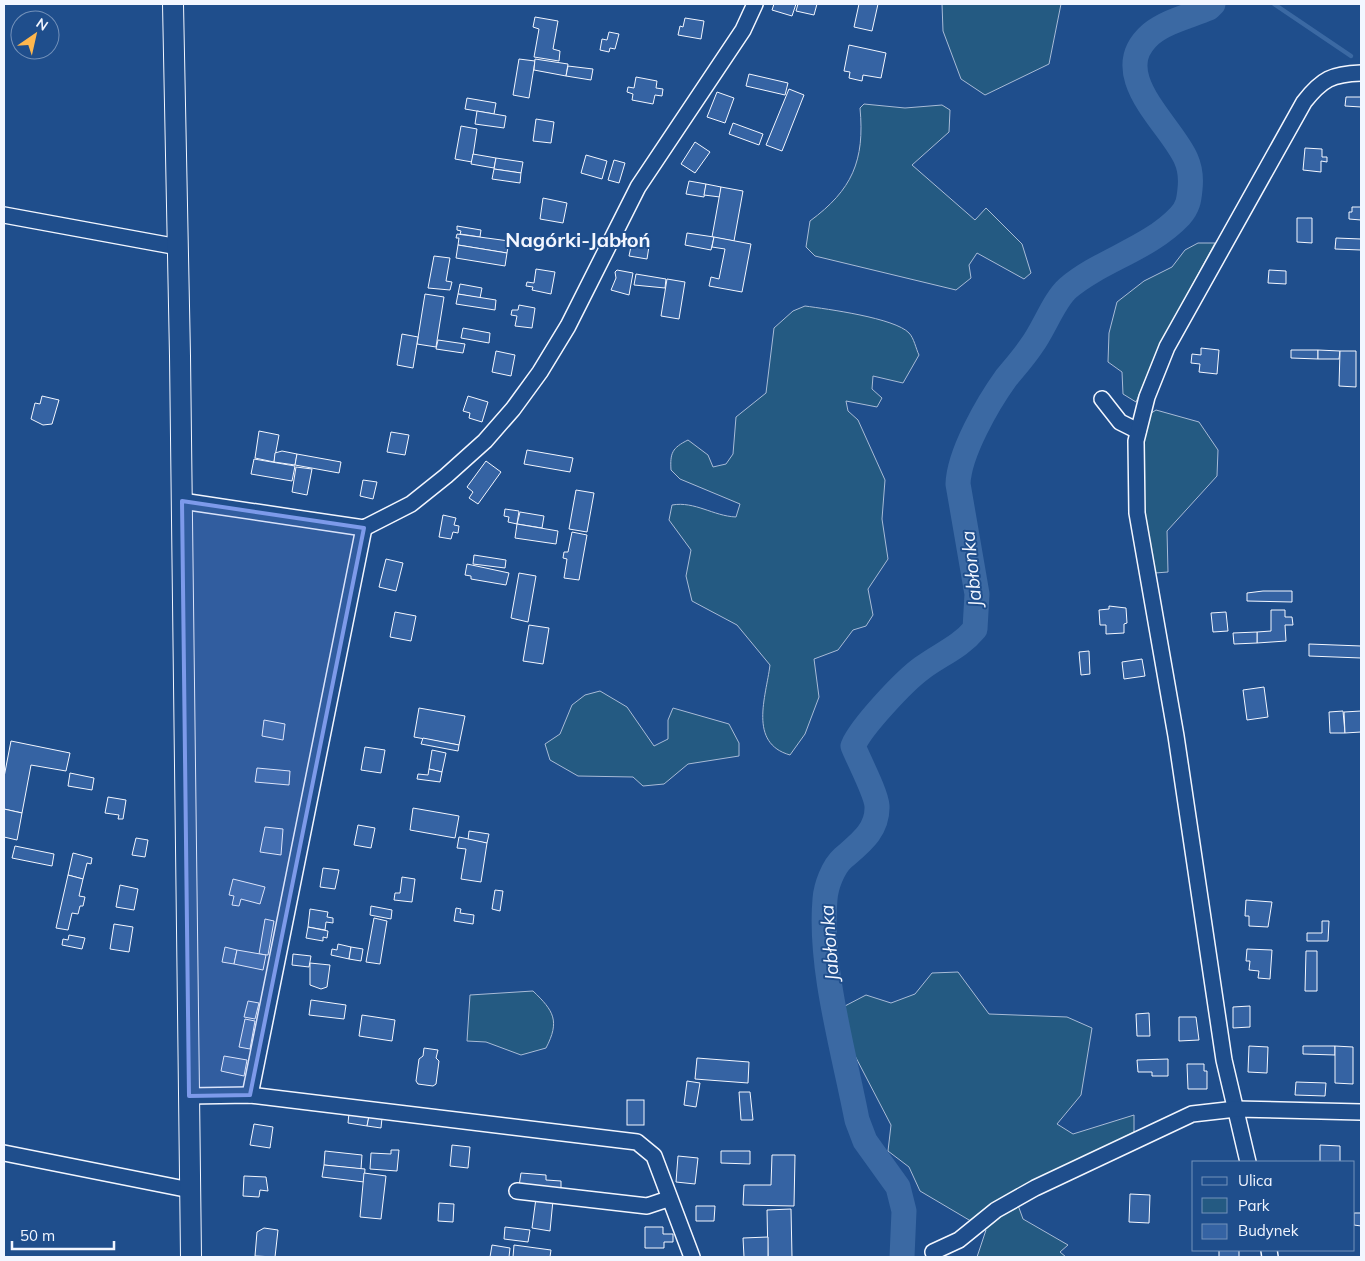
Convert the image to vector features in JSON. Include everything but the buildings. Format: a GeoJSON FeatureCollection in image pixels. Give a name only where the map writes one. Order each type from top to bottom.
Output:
{"type":"FeatureCollection","features":[{"type":"Feature","properties":{"kind":"main road"},"geometry":{"type":"LineString","coordinates":[[173,4],[182,501],[191,1257]]}},
{"type":"Feature","properties":{"kind":"street"},"geometry":{"type":"LineString","coordinates":[[182,501],[364,528],[418,499],[485,441],[513,409],[540,372],[568,326],[638,187],[743,30],[755,4]]}},
{"type":"Feature","properties":{"kind":"street"},"geometry":{"type":"LineString","coordinates":[[1248,1161],[1224,1060],[1174,726],[1137,513],[1135,476],[1138,430],[1154,375],[1167,347],[1304,102],[1319,84],[1343,74],[1361,73]]}},
{"type":"Feature","properties":{"kind":"street"},"geometry":{"type":"LineString","coordinates":[[4,214],[178,247]]}},
{"type":"Feature","properties":{"kind":"street"},"geometry":{"type":"LineString","coordinates":[[1102,399],[1120,422],[1138,430]]}},
{"type":"Feature","properties":{"kind":"street"},"geometry":{"type":"LineString","coordinates":[[250,1095],[364,528]]}},
{"type":"Feature","properties":{"kind":"street"},"geometry":{"type":"LineString","coordinates":[[189,1096],[250,1095],[636,1142],[654,1156],[668,1199],[692,1257]]}},
{"type":"Feature","properties":{"kind":"street"},"geometry":{"type":"LineString","coordinates":[[933,1252],[959,1240],[996,1210],[1035,1188],[1192,1114],[1236,1110],[1361,1112]]}},
{"type":"Feature","properties":{"kind":"street"},"geometry":{"type":"LineString","coordinates":[[4,1153],[190,1190]]}},
{"type":"Feature","properties":{"kind":"street"},"geometry":{"type":"LineString","coordinates":[[517,1191],[647,1206],[668,1199]]}},
{"type":"Feature","properties":{"kind":"highlighted area"},"geometry":{"type":"Polygon","coordinates":[[[182,501],[364,528],[250,1095],[189,1096],[182,501]]]}},
{"type":"Feature","properties":{"kind":"green space"},"geometry":{"type":"Polygon","coordinates":[[[942,4],[1061,4],[1049,64],[985,95],[961,79],[943,31],[942,4]]]}},
{"type":"Feature","properties":{"kind":"green space"},"geometry":{"type":"Polygon","coordinates":[[[864,104],[905,108],[942,105],[950,110],[949,132],[912,165],[975,220],[986,208],[1022,244],[1031,273],[1024,279],[977,253],[969,265],[971,278],[956,290],[815,256],[806,247],[810,221],[836,198],[846,186],[853,173],[860,144],[860,108],[864,104]]]}},
{"type":"Feature","properties":{"kind":"green space"},"geometry":{"type":"Polygon","coordinates":[[[1198,243],[1215,243],[1160,345],[1136,402],[1123,394],[1122,372],[1108,362],[1109,333],[1117,302],[1144,281],[1172,267],[1185,250],[1198,243]]]}},
{"type":"Feature","properties":{"kind":"green space"},"geometry":{"type":"Polygon","coordinates":[[[805,306],[860,315],[890,323],[911,335],[919,355],[903,383],[873,376],[872,389],[882,398],[877,407],[846,401],[848,411],[858,420],[885,480],[882,519],[888,559],[868,589],[873,615],[866,626],[853,630],[838,650],[814,659],[819,697],[805,734],[790,755],[777,749],[769,740],[764,730],[763,704],[770,665],[737,625],[692,601],[686,576],[691,550],[669,520],[672,505],[680,504],[736,517],[740,504],[680,479],[671,470],[672,455],[678,446],[688,440],[708,455],[713,467],[726,464],[733,454],[736,417],[766,393],[774,328],[793,311],[805,306]]]}},
{"type":"Feature","properties":{"kind":"green space"},"geometry":{"type":"Polygon","coordinates":[[[1156,410],[1199,422],[1218,450],[1217,476],[1167,531],[1168,572],[1155,573],[1140,515],[1139,470],[1145,417],[1156,410]]]}},
{"type":"Feature","properties":{"kind":"green space"},"geometry":{"type":"Polygon","coordinates":[[[600,691],[627,707],[654,746],[668,739],[668,720],[673,708],[729,724],[739,743],[739,756],[688,764],[664,784],[643,786],[633,777],[578,776],[550,760],[545,744],[560,734],[572,705],[585,695],[600,691]]]}},
{"type":"Feature","properties":{"kind":"green space"},"geometry":{"type":"Polygon","coordinates":[[[958,972],[989,1014],[1067,1017],[1092,1028],[1081,1095],[1057,1124],[1073,1134],[1134,1115],[1134,1132],[1014,1194],[1023,1219],[1068,1245],[1060,1252],[1066,1257],[977,1257],[986,1230],[920,1191],[909,1167],[888,1151],[891,1125],[853,1052],[843,1007],[866,995],[891,1003],[915,994],[932,973],[958,972]]]}},
{"type":"Feature","properties":{"kind":"green space"},"geometry":{"type":"Polygon","coordinates":[[[533,991],[546,1005],[553,1017],[553,1031],[546,1048],[521,1055],[486,1042],[467,1041],[470,995],[533,991]]]}},
{"type":"Feature","properties":{"kind":"waterway","name":"Jabłonka"},"geometry":{"type":"LineString","coordinates":[[902,1257],[904,1211],[898,1187],[865,1141],[857,1120],[834,1010],[826,953],[824,926],[825,899],[828,883],[839,862],[871,830],[876,815],[877,806],[874,793],[853,746],[874,716],[905,683],[922,668],[963,641],[975,629],[977,594],[958,484],[963,458],[991,401],[1032,345],[1058,300],[1068,288],[1081,278],[1154,237],[1183,213],[1189,197],[1190,182],[1186,159],[1146,98],[1138,82],[1135,65],[1139,49],[1157,29],[1209,8],[1213,4]]}},
{"type":"Feature","properties":{"kind":"waterway"},"geometry":{"type":"LineString","coordinates":[[1274,4],[1351,56]]}},
{"type":"Feature","properties":{"kind":"district","name":"Nagórki-Jabłoń"},"geometry":{"type":"Point","coordinates":[578,239]}}]}
